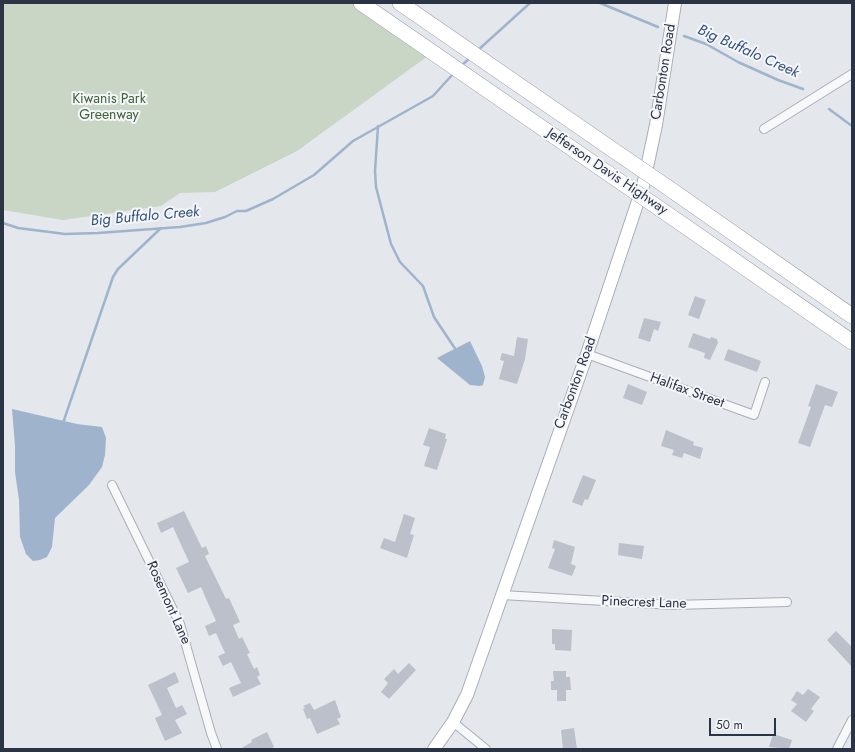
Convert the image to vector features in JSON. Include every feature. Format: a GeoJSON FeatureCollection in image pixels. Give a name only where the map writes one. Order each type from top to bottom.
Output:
{"type":"FeatureCollection","features":[{"type":"Feature","properties":{"kind":"highway","name":"Jefferson Davis Highway"},"geometry":{"type":"LineString","coordinates":[[362,3],[852,342]]}},
{"type":"Feature","properties":{"kind":"highway","name":"Jefferson Davis Highway"},"geometry":{"type":"LineString","coordinates":[[400,3],[852,316]]}},
{"type":"Feature","properties":{"kind":"street","name":"Carbonton Road"},"geometry":{"type":"LineString","coordinates":[[434,749],[453,722],[467,695],[587,354],[644,186],[656,125],[675,3]]}},
{"type":"Feature","properties":{"kind":"street"},"geometry":{"type":"LineString","coordinates":[[764,129],[852,74]]}},
{"type":"Feature","properties":{"kind":"street","name":"Halifax Street"},"geometry":{"type":"LineString","coordinates":[[587,354],[754,415],[765,382]]}},
{"type":"Feature","properties":{"kind":"street","name":"Rosemont Lane"},"geometry":{"type":"LineString","coordinates":[[112,485],[180,624],[210,733],[217,749]]}},
{"type":"Feature","properties":{"kind":"street","name":"Pinecrest Lane"},"geometry":{"type":"LineString","coordinates":[[502,595],[673,605],[787,602]]}},
{"type":"Feature","properties":{"kind":"street"},"geometry":{"type":"LineString","coordinates":[[837,749],[852,720]]}},
{"type":"Feature","properties":{"kind":"street"},"geometry":{"type":"LineString","coordinates":[[453,722],[486,749]]}},
{"type":"Feature","properties":{"kind":"green space","name":"Kiwanis Park Greenway"},"geometry":{"type":"Polygon","coordinates":[[[3,3],[375,3],[439,48],[297,151],[215,192],[180,193],[161,206],[63,220],[3,210],[3,3]]]}},
{"type":"Feature","properties":{"kind":"water"},"geometry":{"type":"Polygon","coordinates":[[[470,341],[482,366],[485,377],[483,385],[480,386],[470,385],[437,358],[470,341]]]}},
{"type":"Feature","properties":{"kind":"water"},"geometry":{"type":"Polygon","coordinates":[[[12,409],[77,424],[102,427],[106,438],[105,455],[102,467],[89,485],[55,518],[52,547],[47,557],[40,560],[33,561],[26,554],[20,537],[19,500],[15,472],[15,446],[12,409]]]}},
{"type":"Feature","properties":{"kind":"building"},"geometry":{"type":"Polygon","coordinates":[[[695,296],[706,300],[699,319],[688,315],[695,296]]]}},
{"type":"Feature","properties":{"kind":"building"},"geometry":{"type":"Polygon","coordinates":[[[644,318],[661,322],[658,331],[654,329],[650,342],[638,338],[644,318]]]}},
{"type":"Feature","properties":{"kind":"building"},"geometry":{"type":"Polygon","coordinates":[[[693,333],[710,339],[711,337],[717,339],[718,343],[710,360],[704,358],[705,353],[688,347],[693,333]]]}},
{"type":"Feature","properties":{"kind":"building"},"geometry":{"type":"Polygon","coordinates":[[[517,337],[528,339],[525,359],[517,384],[499,379],[504,361],[500,360],[502,353],[514,356],[517,337]]]}},
{"type":"Feature","properties":{"kind":"building"},"geometry":{"type":"Polygon","coordinates":[[[728,349],[761,361],[757,372],[724,360],[728,349]]]}},
{"type":"Feature","properties":{"kind":"building"},"geometry":{"type":"Polygon","coordinates":[[[628,384],[647,392],[642,405],[623,398],[628,384]]]}},
{"type":"Feature","properties":{"kind":"building"},"geometry":{"type":"Polygon","coordinates":[[[816,384],[838,392],[832,407],[825,405],[810,447],[798,443],[811,407],[808,406],[816,384]]]}},
{"type":"Feature","properties":{"kind":"building"},"geometry":{"type":"Polygon","coordinates":[[[429,428],[446,434],[445,439],[447,439],[437,470],[424,466],[430,447],[423,445],[429,428]]]}},
{"type":"Feature","properties":{"kind":"building"},"geometry":{"type":"Polygon","coordinates":[[[666,430],[694,442],[693,445],[703,448],[700,459],[684,453],[682,458],[672,455],[674,450],[661,446],[666,430]]]}},
{"type":"Feature","properties":{"kind":"building"},"geometry":{"type":"Polygon","coordinates":[[[583,475],[596,480],[588,500],[585,499],[582,506],[572,502],[583,475]]]}},
{"type":"Feature","properties":{"kind":"building"},"geometry":{"type":"Polygon","coordinates":[[[184,511],[202,548],[206,546],[209,554],[205,556],[226,599],[229,598],[240,622],[233,625],[239,639],[242,637],[250,653],[247,654],[254,669],[257,667],[260,675],[257,677],[261,684],[233,697],[229,688],[241,683],[231,662],[223,666],[218,656],[225,653],[216,633],[209,636],[205,626],[216,621],[201,587],[188,593],[176,568],[189,562],[173,527],[161,533],[157,523],[184,511]]]}},
{"type":"Feature","properties":{"kind":"building"},"geometry":{"type":"Polygon","coordinates":[[[404,514],[415,518],[410,534],[414,535],[407,558],[380,548],[384,538],[395,542],[404,514]]]}},
{"type":"Feature","properties":{"kind":"building"},"geometry":{"type":"Polygon","coordinates":[[[554,540],[575,547],[571,564],[576,566],[572,576],[548,568],[555,549],[552,548],[554,540]]]}},
{"type":"Feature","properties":{"kind":"building"},"geometry":{"type":"Polygon","coordinates":[[[619,543],[644,546],[642,559],[618,555],[619,543]]]}},
{"type":"Feature","properties":{"kind":"building"},"geometry":{"type":"Polygon","coordinates":[[[552,629],[572,630],[571,651],[555,650],[555,644],[552,644],[552,629]]]}},
{"type":"Feature","properties":{"kind":"building"},"geometry":{"type":"Polygon","coordinates":[[[836,631],[852,647],[852,667],[827,640],[836,631]]]}},
{"type":"Feature","properties":{"kind":"building"},"geometry":{"type":"Polygon","coordinates":[[[409,663],[416,670],[389,699],[381,692],[388,683],[384,679],[394,669],[398,674],[409,663]]]}},
{"type":"Feature","properties":{"kind":"building"},"geometry":{"type":"Polygon","coordinates":[[[553,671],[566,671],[566,677],[570,677],[571,690],[566,690],[566,701],[557,701],[557,690],[551,690],[551,681],[554,681],[553,671]]]}},
{"type":"Feature","properties":{"kind":"building"},"geometry":{"type":"Polygon","coordinates":[[[175,672],[179,682],[167,688],[176,708],[182,705],[187,714],[175,720],[182,733],[165,741],[155,718],[162,715],[148,685],[175,672]]]}},
{"type":"Feature","properties":{"kind":"building"},"geometry":{"type":"Polygon","coordinates":[[[808,689],[820,697],[811,709],[814,711],[806,722],[791,711],[797,704],[791,700],[797,691],[803,695],[808,689]]]}},
{"type":"Feature","properties":{"kind":"building"},"geometry":{"type":"Polygon","coordinates":[[[335,700],[341,717],[337,719],[340,724],[317,734],[310,718],[307,719],[303,709],[305,708],[303,706],[310,703],[314,710],[335,700]]]}},
{"type":"Feature","properties":{"kind":"building"},"geometry":{"type":"Polygon","coordinates":[[[574,728],[577,749],[563,749],[561,730],[574,728]]]}},
{"type":"Feature","properties":{"kind":"building"},"geometry":{"type":"Polygon","coordinates":[[[267,732],[274,747],[270,749],[240,749],[252,742],[251,740],[267,732]]]}},
{"type":"Feature","properties":{"kind":"building"},"geometry":{"type":"Polygon","coordinates":[[[773,734],[792,740],[789,749],[769,747],[773,734]]]}},
{"type":"Feature","properties":{"kind":"waterway","name":"Big Buffalo Creek"},"geometry":{"type":"LineString","coordinates":[[477,51],[530,3]]}},
{"type":"Feature","properties":{"kind":"waterway","name":"Big Buffalo Creek"},"geometry":{"type":"LineString","coordinates":[[600,3],[658,27]]}},
{"type":"Feature","properties":{"kind":"waterway","name":"Big Buffalo Creek"},"geometry":{"type":"LineString","coordinates":[[684,36],[706,44],[738,62],[778,80],[803,89]]}},
{"type":"Feature","properties":{"kind":"waterway","name":"Big Buffalo Creek"},"geometry":{"type":"LineString","coordinates":[[461,66],[471,57]]}},
{"type":"Feature","properties":{"kind":"waterway","name":"Big Buffalo Creek"},"geometry":{"type":"LineString","coordinates":[[3,223],[18,228],[65,234],[98,233],[180,227],[206,223],[225,217],[237,211],[246,211],[273,199],[314,175],[353,141],[433,96],[453,74]]}},
{"type":"Feature","properties":{"kind":"waterway","name":"Big Buffalo Creek"},"geometry":{"type":"LineString","coordinates":[[829,109],[852,126]]}},
{"type":"Feature","properties":{"kind":"waterway"},"geometry":{"type":"LineString","coordinates":[[378,126],[375,171],[376,187],[391,244],[400,262],[423,286],[434,317],[456,350]]}},
{"type":"Feature","properties":{"kind":"waterway"},"geometry":{"type":"LineString","coordinates":[[63,423],[113,277],[118,269],[161,228]]}}]}
